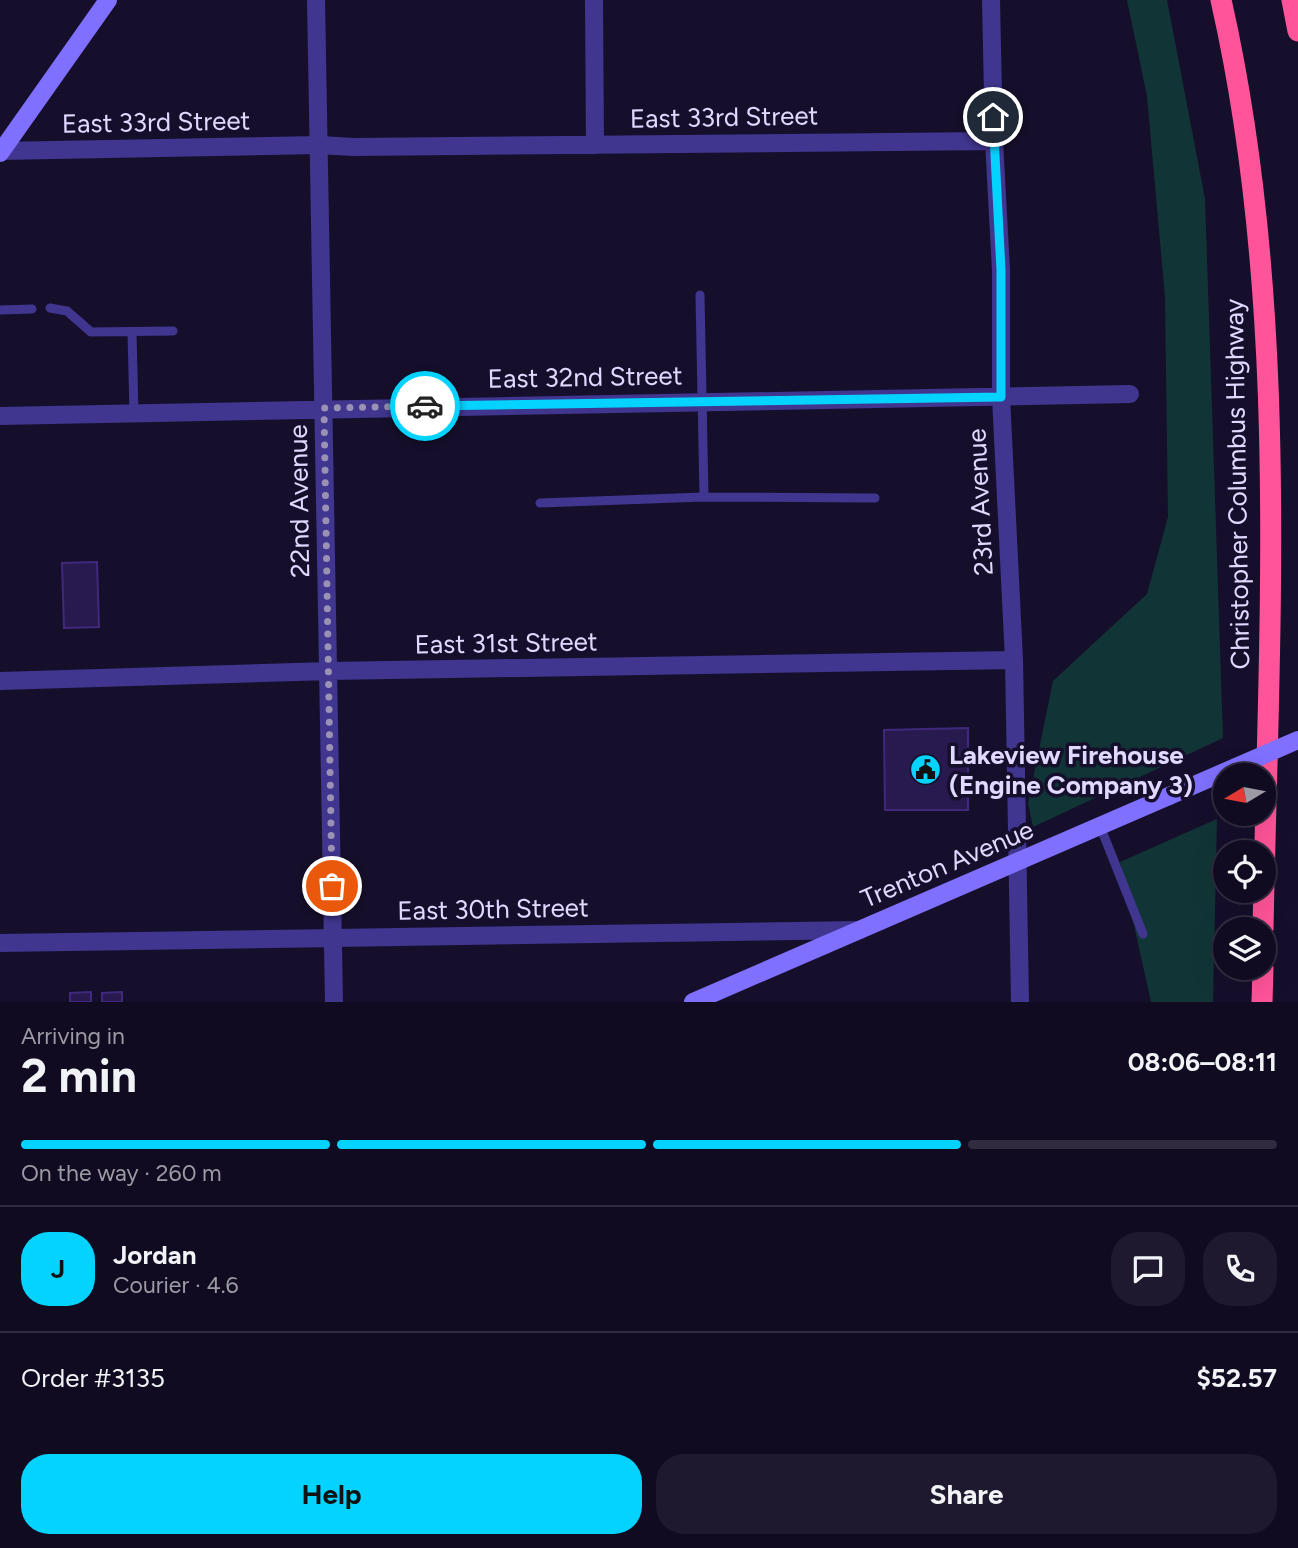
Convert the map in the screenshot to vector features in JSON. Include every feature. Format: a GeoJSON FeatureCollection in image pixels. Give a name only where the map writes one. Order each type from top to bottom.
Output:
{"type":"FeatureCollection","features":[{"type":"Feature","properties":{"kind":"highway","name":"Christopher Columbus Highway"},"geometry":{"type":"LineString","coordinates":[[1221,0],[1250,165],[1266,329],[1270,529],[1264,917]]}},
{"type":"Feature","properties":{"kind":"highway"},"geometry":{"type":"LineString","coordinates":[[1292,0],[1298,31]]}},
{"type":"Feature","properties":{"kind":"highway"},"geometry":{"type":"LineString","coordinates":[[1262,1002],[1263,980]]}},
{"type":"Feature","properties":{"kind":"street"},"geometry":{"type":"LineString","coordinates":[[0,152],[108,0]]}},
{"type":"Feature","properties":{"kind":"street","name":"22nd Avenue"},"geometry":{"type":"LineString","coordinates":[[316,0],[334,1002]]}},
{"type":"Feature","properties":{"kind":"street"},"geometry":{"type":"LineString","coordinates":[[594,0],[596,145]]}},
{"type":"Feature","properties":{"kind":"street","name":"23rd Avenue"},"geometry":{"type":"LineString","coordinates":[[991,0],[994,141],[1001,270],[1001,397],[1014,660],[1020,1002]]}},
{"type":"Feature","properties":{"kind":"street","name":"East 33rd Street"},"geometry":{"type":"LineString","coordinates":[[0,152],[319,145],[354,147],[994,141]]}},
{"type":"Feature","properties":{"kind":"street","name":"East 32nd Street"},"geometry":{"type":"LineString","coordinates":[[0,416],[702,400],[1130,394]]}},
{"type":"Feature","properties":{"kind":"street","name":"East 31st Street"},"geometry":{"type":"LineString","coordinates":[[0,681],[329,671],[1014,660]]}},
{"type":"Feature","properties":{"kind":"street","name":"Trenton Avenue"},"geometry":{"type":"LineString","coordinates":[[693,1002],[1298,740]]}},
{"type":"Feature","properties":{"kind":"street","name":"East 30th Street"},"geometry":{"type":"LineString","coordinates":[[0,943],[860,930]]}},
{"type":"Feature","properties":{"kind":"lane"},"geometry":{"type":"LineString","coordinates":[[700,295],[704,497]]}},
{"type":"Feature","properties":{"kind":"lane"},"geometry":{"type":"LineString","coordinates":[[50,307],[67,312],[91,332],[173,331]]}},
{"type":"Feature","properties":{"kind":"lane"},"geometry":{"type":"LineString","coordinates":[[0,310],[32,309]]}},
{"type":"Feature","properties":{"kind":"lane"},"geometry":{"type":"LineString","coordinates":[[132,332],[134,413]]}},
{"type":"Feature","properties":{"kind":"lane"},"geometry":{"type":"LineString","coordinates":[[540,503],[704,497],[875,498]]}},
{"type":"Feature","properties":{"kind":"lane"},"geometry":{"type":"LineString","coordinates":[[1100,826],[1143,934]]}},
{"type":"Feature","properties":{"kind":"green space"},"geometry":{"type":"Polygon","coordinates":[[[1127,0],[1167,0],[1205,199],[1223,738],[1033,827],[1028,803],[1053,681],[1147,594],[1168,517],[1165,297],[1147,96],[1127,0]]]}},
{"type":"Feature","properties":{"kind":"green space"},"geometry":{"type":"Polygon","coordinates":[[[1213,821],[1213,826],[1217,826],[1217,840],[1213,840],[1213,903],[1215,903],[1213,1002],[1151,1002],[1120,862],[1213,821]]]}},
{"type":"Feature","properties":{"kind":"building"},"geometry":{"type":"Polygon","coordinates":[[[97,562],[99,627],[64,628],[62,563],[97,562]]]}},
{"type":"Feature","properties":{"kind":"building","name":"Lakeview Firehouse (Engine Company 3)"},"geometry":{"type":"Polygon","coordinates":[[[968,728],[968,810],[885,810],[884,730],[968,728]]]}},
{"type":"Feature","properties":{"kind":"building"},"geometry":{"type":"Polygon","coordinates":[[[91,992],[91,1002],[70,1002],[70,993],[91,992]]]}},
{"type":"Feature","properties":{"kind":"building"},"geometry":{"type":"Polygon","coordinates":[[[122,992],[122,1002],[102,1002],[102,993],[122,992]]]}},
{"type":"Feature","properties":{"kind":"way so far"},"geometry":{"type":"LineString","coordinates":[[332,886],[324,408],[425,406]]}},
{"type":"Feature","properties":{"kind":"place","name":"Lakeview Firehouse (Engine Company 3)"},"geometry":{"type":"Point","coordinates":[926,770]}},
{"type":"Feature","properties":{"kind":"route"},"geometry":{"type":"LineString","coordinates":[[425,406],[1001,397],[1001,270],[993,117]]}}]}
